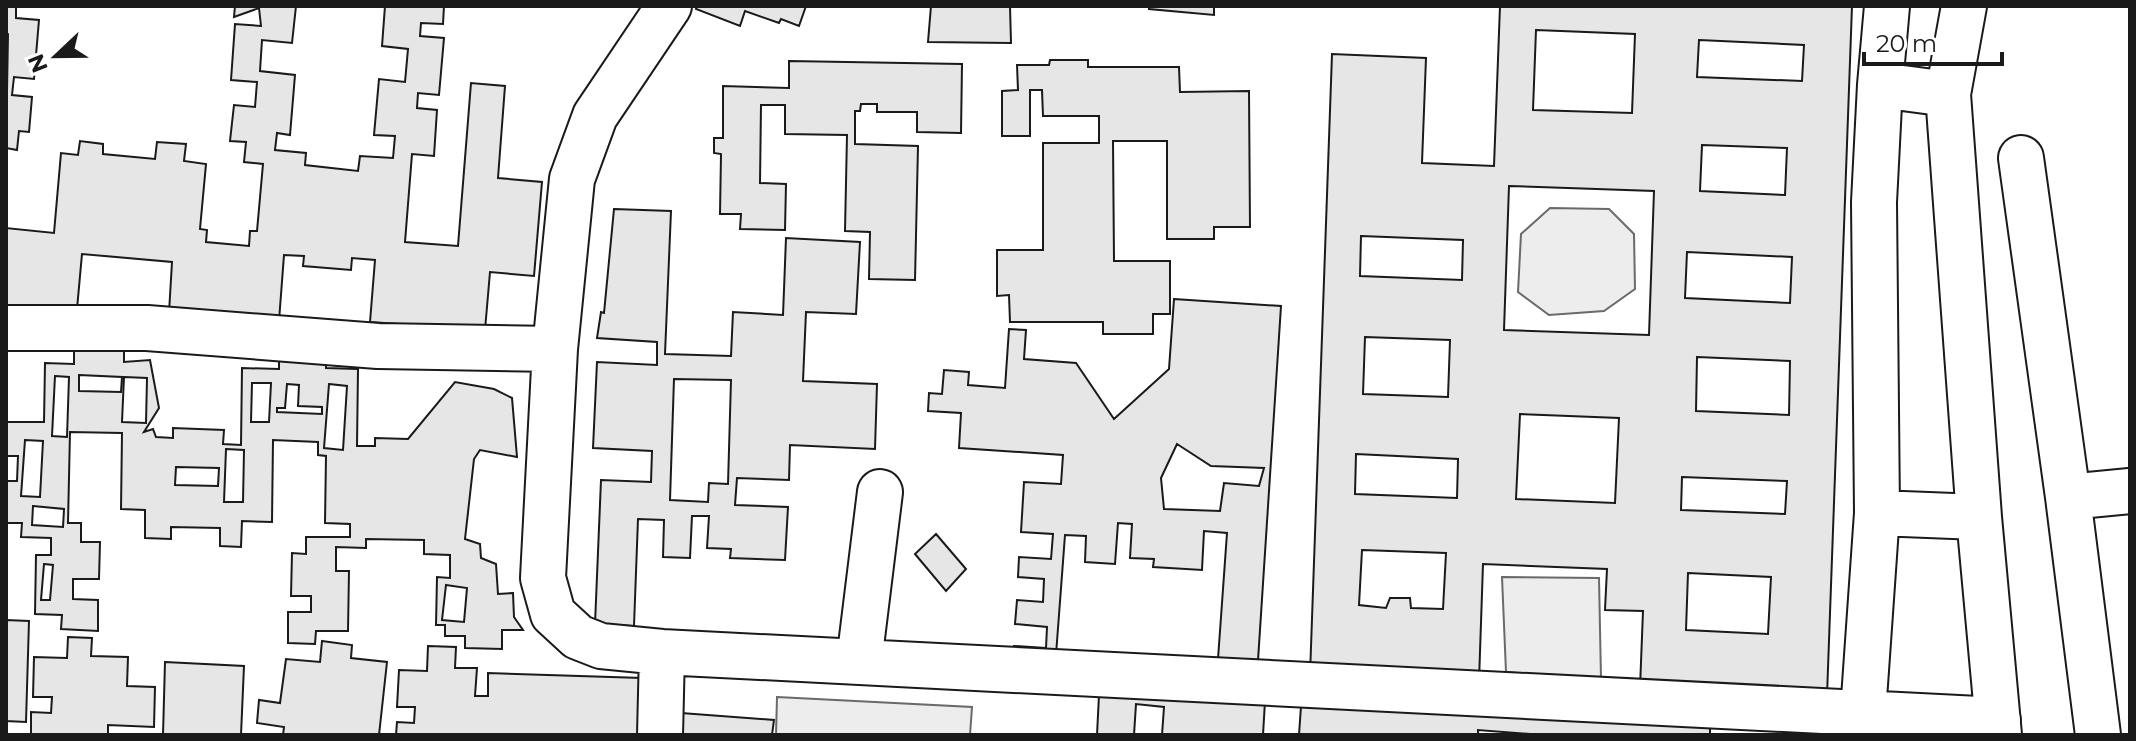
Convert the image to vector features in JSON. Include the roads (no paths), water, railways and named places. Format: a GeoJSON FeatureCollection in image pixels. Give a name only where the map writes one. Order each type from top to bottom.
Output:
{"type":"FeatureCollection","features":[{"type":"Feature","properties":{"kind":"street"},"geometry":{"type":"LineString","coordinates":[[669,6],[595,116],[572,179],[555,349],[543,578],[553,614],[578,637],[601,646],[662,652],[1863,713],[1999,728],[1979,517],[1948,94],[1964,6]]}},
{"type":"Feature","properties":{"kind":"street"},"geometry":{"type":"LineString","coordinates":[[1863,713],[1877,513],[1874,202],[1887,6]]}},
{"type":"Feature","properties":{"kind":"street"},"geometry":{"type":"LineString","coordinates":[[1880,85],[1948,94]]}},
{"type":"Feature","properties":{"kind":"street"},"geometry":{"type":"LineString","coordinates":[[2021,158],[2098,735]]}},
{"type":"Feature","properties":{"kind":"street"},"geometry":{"type":"LineString","coordinates":[[6,328],[147,328],[378,346],[555,349]]}},
{"type":"Feature","properties":{"kind":"street"},"geometry":{"type":"LineString","coordinates":[[2068,497],[2130,491]]}},
{"type":"Feature","properties":{"kind":"street"},"geometry":{"type":"LineString","coordinates":[[859,662],[880,492]]}},
{"type":"Feature","properties":{"kind":"street"},"geometry":{"type":"LineString","coordinates":[[1877,513],[1979,517]]}},
{"type":"Feature","properties":{"kind":"street"},"geometry":{"type":"LineString","coordinates":[[660,735],[662,652]]}}]}
